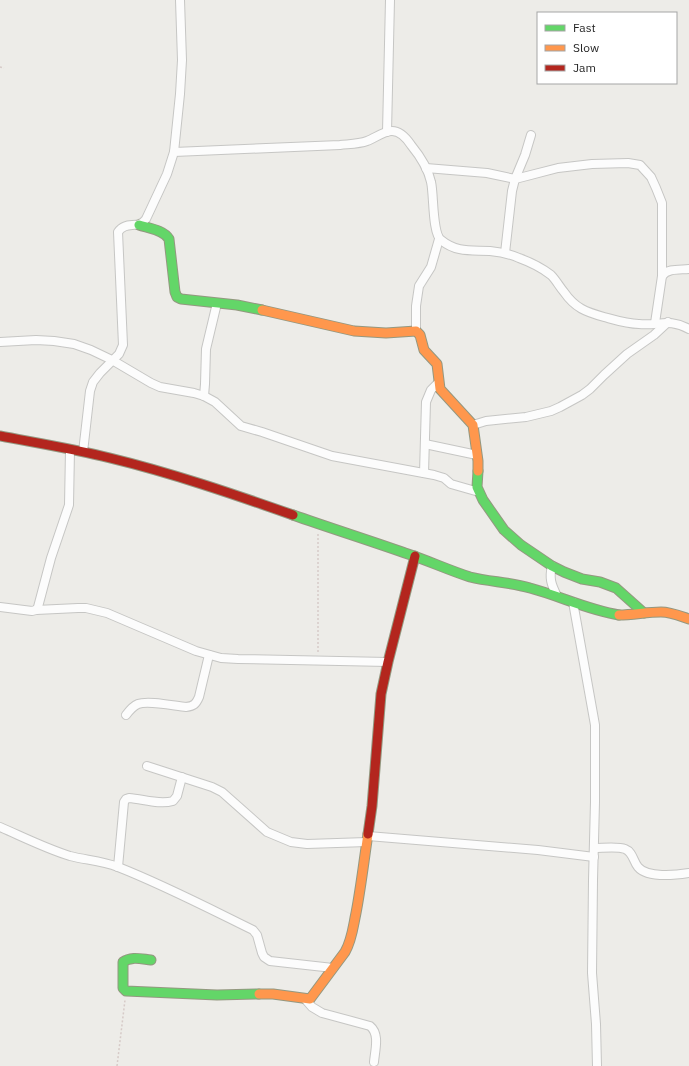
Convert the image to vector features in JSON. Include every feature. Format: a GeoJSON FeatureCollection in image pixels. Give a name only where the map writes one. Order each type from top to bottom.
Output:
{"type":"FeatureCollection","features":[{"type":"Feature","properties":{"kind":"street"},"geometry":{"type":"LineString","coordinates":[[83,452],[90,391],[100,373],[119,354],[123,345],[118,232],[121,228],[126,226],[144,223],[167,174],[174,152],[182,60],[180,0]]}},
{"type":"Feature","properties":{"kind":"street"},"geometry":{"type":"LineString","coordinates":[[387,132],[390,0]]}},
{"type":"Feature","properties":{"kind":"street"},"geometry":{"type":"LineString","coordinates":[[174,152],[340,145],[365,141],[387,132],[393,131],[400,133],[408,140],[418,153],[432,182],[436,231],[439,239],[431,267],[419,286],[416,306],[416,331]]}},
{"type":"Feature","properties":{"kind":"street"},"geometry":{"type":"LineString","coordinates":[[505,253],[512,191],[531,135]]}},
{"type":"Feature","properties":{"kind":"street"},"geometry":{"type":"LineString","coordinates":[[426,168],[483,172],[515,179],[558,168],[592,164],[634,163],[640,165],[650,177],[662,203],[662,276],[655,323]]}},
{"type":"Feature","properties":{"kind":"street"},"geometry":{"type":"LineString","coordinates":[[138,224],[167,235],[169,239],[175,292],[177,297],[186,300],[238,305],[295,317],[354,332],[386,333],[416,331],[419,333],[425,352],[436,363],[440,389],[473,425],[477,455],[477,487],[497,522],[521,545],[552,566],[582,579],[609,584],[644,614]]}},
{"type":"Feature","properties":{"kind":"street"},"geometry":{"type":"LineString","coordinates":[[439,239],[457,249],[464,251],[492,251],[505,253],[529,262],[550,275],[574,304],[580,308],[602,316],[639,324],[668,322],[682,325],[689,329]]}},
{"type":"Feature","properties":{"kind":"street"},"geometry":{"type":"LineString","coordinates":[[662,276],[665,272],[671,270],[689,269]]}},
{"type":"Feature","properties":{"kind":"street"},"geometry":{"type":"LineString","coordinates":[[204,396],[206,379],[206,349],[218,302]]}},
{"type":"Feature","properties":{"kind":"street"},"geometry":{"type":"LineString","coordinates":[[473,425],[486,421],[509,419],[551,411],[560,407],[590,389],[621,359],[654,335],[668,322]]}},
{"type":"Feature","properties":{"kind":"street"},"geometry":{"type":"LineString","coordinates":[[0,342],[36,340],[74,344],[112,360],[160,387],[204,396],[215,402],[241,426],[332,456],[440,476],[451,484],[479,492]]}},
{"type":"Feature","properties":{"kind":"street"},"geometry":{"type":"LineString","coordinates":[[424,473],[426,402],[431,390],[438,383]]}},
{"type":"Feature","properties":{"kind":"street"},"geometry":{"type":"LineString","coordinates":[[0,436],[83,452],[172,475],[242,497],[415,556],[468,576],[487,581],[520,585],[608,613],[669,613],[689,619]]}},
{"type":"Feature","properties":{"kind":"street"},"geometry":{"type":"LineString","coordinates":[[425,444],[477,455]]}},
{"type":"Feature","properties":{"kind":"street"},"geometry":{"type":"LineString","coordinates":[[36,610],[51,558],[69,505],[70,450]]}},
{"type":"Feature","properties":{"kind":"street"},"geometry":{"type":"LineString","coordinates":[[151,960],[125,959],[123,962],[123,988],[126,991],[217,995],[273,994],[297,999],[310,999],[348,947],[356,912],[374,790],[380,704],[388,662],[415,556]]}},
{"type":"Feature","properties":{"kind":"street"},"geometry":{"type":"LineString","coordinates":[[552,566],[550,575],[552,586],[557,596]]}},
{"type":"Feature","properties":{"kind":"street"},"geometry":{"type":"LineString","coordinates":[[573,602],[596,725],[592,973],[596,1024],[597,1066]]}},
{"type":"Feature","properties":{"kind":"street"},"geometry":{"type":"LineString","coordinates":[[0,607],[32,611],[78,608],[97,610],[196,651],[221,658],[238,660],[388,662]]}},
{"type":"Feature","properties":{"kind":"street"},"geometry":{"type":"LineString","coordinates":[[126,715],[136,705],[149,702],[186,707],[192,706],[196,703],[199,697],[209,655]]}},
{"type":"Feature","properties":{"kind":"street"},"geometry":{"type":"LineString","coordinates":[[147,766],[212,786],[222,792],[268,832],[291,842],[308,844],[367,839],[538,850],[594,857]]}},
{"type":"Feature","properties":{"kind":"street"},"geometry":{"type":"LineString","coordinates":[[118,867],[124,802],[126,799],[129,798],[168,803],[173,801],[177,796],[182,777]]}},
{"type":"Feature","properties":{"kind":"street"},"geometry":{"type":"LineString","coordinates":[[0,827],[66,854],[118,867],[149,880],[252,930],[257,935],[264,957],[270,960],[333,968]]}},
{"type":"Feature","properties":{"kind":"street"},"geometry":{"type":"LineString","coordinates":[[594,848],[619,848],[627,850],[630,852],[637,866],[646,872],[662,874],[689,873]]}},
{"type":"Feature","properties":{"kind":"street"},"geometry":{"type":"LineString","coordinates":[[305,999],[312,1007],[322,1013],[370,1026],[374,1029],[376,1034],[374,1062]]}},
{"type":"Feature","properties":{"kind":"path"},"geometry":{"type":"LineString","coordinates":[[0,67],[4,68]]}},
{"type":"Feature","properties":{"kind":"path"},"geometry":{"type":"LineString","coordinates":[[318,524],[318,660]]}},
{"type":"Feature","properties":{"kind":"path"},"geometry":{"type":"LineString","coordinates":[[117,1066],[126,991]]}},
{"type":"Feature","properties":{"kind":"traffic: fast"},"geometry":{"type":"LineString","coordinates":[[139,225],[160,231],[169,239],[175,292],[177,297],[181,299],[237,305],[262,310]]}},
{"type":"Feature","properties":{"kind":"traffic: fast"},"geometry":{"type":"LineString","coordinates":[[478,471],[477,487],[483,500],[504,530],[521,545],[552,566],[564,572],[582,579],[600,582],[616,588],[644,613]]}},
{"type":"Feature","properties":{"kind":"traffic: fast"},"geometry":{"type":"LineString","coordinates":[[293,515],[470,577],[522,586],[596,610],[619,615]]}},
{"type":"Feature","properties":{"kind":"traffic: fast"},"geometry":{"type":"LineString","coordinates":[[151,960],[133,958],[123,962],[123,988],[126,991],[217,995],[259,994]]}},
{"type":"Feature","properties":{"kind":"traffic: slow"},"geometry":{"type":"LineString","coordinates":[[262,310],[354,331],[386,333],[416,331],[420,335],[424,350],[437,364],[440,389],[473,425],[478,471]]}},
{"type":"Feature","properties":{"kind":"traffic: slow"},"geometry":{"type":"LineString","coordinates":[[619,615],[665,612],[689,619]]}},
{"type":"Feature","properties":{"kind":"traffic: slow"},"geometry":{"type":"LineString","coordinates":[[259,994],[273,994],[310,999],[345,952],[353,928],[368,834]]}},
{"type":"Feature","properties":{"kind":"traffic: jam"},"geometry":{"type":"LineString","coordinates":[[0,436],[83,452],[156,470],[293,515]]}},
{"type":"Feature","properties":{"kind":"traffic: jam"},"geometry":{"type":"LineString","coordinates":[[368,834],[372,806],[381,694],[415,556]]}}]}
